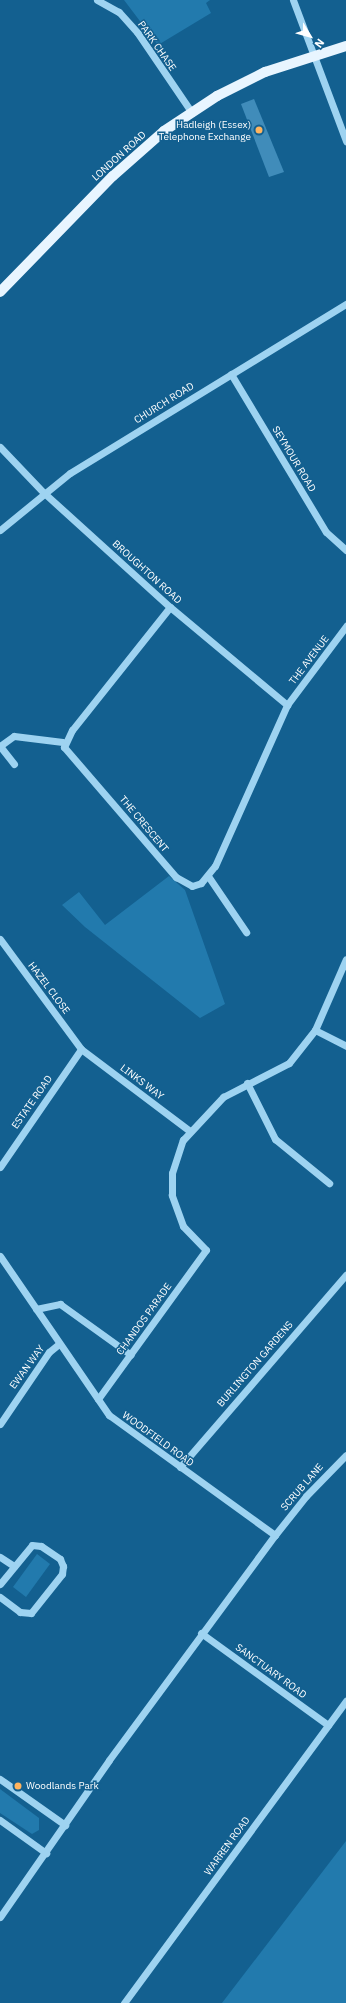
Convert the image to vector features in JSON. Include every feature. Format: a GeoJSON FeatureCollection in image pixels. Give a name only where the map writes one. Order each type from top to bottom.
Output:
{"type":"FeatureCollection","features":[{"type":"Feature","properties":{"kind":"main road","name":"LONDON ROAD"},"geometry":{"type":"LineString","coordinates":[[0,292],[113,176],[164,132],[192,113],[265,72],[346,46]]}},
{"type":"Feature","properties":{"kind":"street","name":"PARK CHASE"},"geometry":{"type":"LineString","coordinates":[[97,0],[119,12],[137,32],[192,113]]}},
{"type":"Feature","properties":{"kind":"street"},"geometry":{"type":"LineString","coordinates":[[293,0],[346,140]]}},
{"type":"Feature","properties":{"kind":"street","name":"CHURCH ROAD"},"geometry":{"type":"LineString","coordinates":[[0,530],[43,492],[346,304]]}},
{"type":"Feature","properties":{"kind":"street","name":"SEYMOUR ROAD"},"geometry":{"type":"LineString","coordinates":[[231,374],[326,532],[346,550]]}},
{"type":"Feature","properties":{"kind":"street","name":"BROUGHTON ROAD"},"geometry":{"type":"LineString","coordinates":[[0,447],[43,492],[170,607],[287,705]]}},
{"type":"Feature","properties":{"kind":"street"},"geometry":{"type":"LineString","coordinates":[[14,764],[0,746],[14,736],[63,742],[170,607]]}},
{"type":"Feature","properties":{"kind":"street","name":"THE AVENUE"},"geometry":{"type":"LineString","coordinates":[[287,705],[346,626]]}},
{"type":"Feature","properties":{"kind":"street"},"geometry":{"type":"LineString","coordinates":[[246,932],[208,876],[287,705]]}},
{"type":"Feature","properties":{"kind":"street","name":"THE CRESCENT"},"geometry":{"type":"LineString","coordinates":[[63,742],[64,747],[176,877],[192,886],[208,876]]}},
{"type":"Feature","properties":{"kind":"street","name":"HAZEL CLOSE"},"geometry":{"type":"LineString","coordinates":[[0,939],[81,1048]]}},
{"type":"Feature","properties":{"kind":"street"},"geometry":{"type":"LineString","coordinates":[[190,1131],[212,1106],[246,1083],[290,1062],[315,1030],[346,959]]}},
{"type":"Feature","properties":{"kind":"street"},"geometry":{"type":"LineString","coordinates":[[315,1030],[346,1046]]}},
{"type":"Feature","properties":{"kind":"street","name":"LINKS WAY"},"geometry":{"type":"LineString","coordinates":[[81,1048],[190,1131]]}},
{"type":"Feature","properties":{"kind":"street","name":"ESTATE ROAD"},"geometry":{"type":"LineString","coordinates":[[0,1167],[81,1048]]}},
{"type":"Feature","properties":{"kind":"street"},"geometry":{"type":"LineString","coordinates":[[246,1083],[275,1139],[329,1184]]}},
{"type":"Feature","properties":{"kind":"street","name":"CHANDOS PARADE"},"geometry":{"type":"LineString","coordinates":[[98,1399],[206,1250],[183,1226],[172,1195],[174,1161],[190,1131]]}},
{"type":"Feature","properties":{"kind":"street","name":"WOODFIELD ROAD"},"geometry":{"type":"LineString","coordinates":[[0,1256],[109,1415],[275,1535]]}},
{"type":"Feature","properties":{"kind":"street","name":"BURLINGTON GARDENS"},"geometry":{"type":"LineString","coordinates":[[180,1467],[346,1275]]}},
{"type":"Feature","properties":{"kind":"street"},"geometry":{"type":"LineString","coordinates":[[36,1309],[47,1304],[60,1304],[131,1354]]}},
{"type":"Feature","properties":{"kind":"street","name":"EWAN WAY"},"geometry":{"type":"LineString","coordinates":[[0,1424],[49,1352],[60,1344]]}},
{"type":"Feature","properties":{"kind":"street","name":"SCRUB LANE"},"geometry":{"type":"LineString","coordinates":[[275,1535],[339,1461],[346,1455]]}},
{"type":"Feature","properties":{"kind":"street"},"geometry":{"type":"LineString","coordinates":[[339,1461],[346,1466]]}},
{"type":"Feature","properties":{"kind":"street"},"geometry":{"type":"LineString","coordinates":[[0,1917],[201,1633],[275,1535]]}},
{"type":"Feature","properties":{"kind":"street"},"geometry":{"type":"LineString","coordinates":[[0,1584],[30,1546],[38,1545],[60,1559],[63,1570],[31,1613],[20,1612],[0,1597]]}},
{"type":"Feature","properties":{"kind":"street"},"geometry":{"type":"LineString","coordinates":[[0,1557],[14,1566]]}},
{"type":"Feature","properties":{"kind":"street","name":"SANCTUARY ROAD"},"geometry":{"type":"LineString","coordinates":[[201,1633],[328,1725]]}},
{"type":"Feature","properties":{"kind":"street","name":"WARREN ROAD"},"geometry":{"type":"LineString","coordinates":[[124,2003],[346,1701]]}},
{"type":"Feature","properties":{"kind":"street"},"geometry":{"type":"LineString","coordinates":[[0,1779],[65,1825]]}},
{"type":"Feature","properties":{"kind":"street"},"geometry":{"type":"LineString","coordinates":[[0,1820],[46,1853]]}},
{"type":"Feature","properties":{"kind":"shaded area"},"geometry":{"type":"Polygon","coordinates":[[[124,0],[210,0],[206,3],[211,13],[158,45],[124,0]]]}},
{"type":"Feature","properties":{"kind":"shaded area"},"geometry":{"type":"Polygon","coordinates":[[[169,876],[185,890],[225,1004],[200,1018],[85,927],[62,905],[79,892],[105,925],[169,876]]]}},
{"type":"Feature","properties":{"kind":"shaded area"},"geometry":{"type":"Polygon","coordinates":[[[37,1554],[50,1564],[26,1597],[13,1587],[37,1554]]]}},
{"type":"Feature","properties":{"kind":"shaded area"},"geometry":{"type":"Polygon","coordinates":[[[0,1789],[39,1818],[39,1830],[32,1834],[0,1813],[0,1789]]]}},
{"type":"Feature","properties":{"kind":"shaded area"},"geometry":{"type":"Polygon","coordinates":[[[346,1841],[346,2003],[222,2003],[346,1841]]]}},
{"type":"Feature","properties":{"kind":"building","name":"Hadleigh (Essex) Telephone Exchange"},"geometry":{"type":"Polygon","coordinates":[[[254,99],[284,172],[269,177],[241,104],[254,99]]]}},
{"type":"Feature","properties":{"kind":"place","name":"Hadleigh (Essex) Telephone Exchange"},"geometry":{"type":"Point","coordinates":[259,130]}},
{"type":"Feature","properties":{"kind":"place","name":"Woodlands Park"},"geometry":{"type":"Point","coordinates":[18,1786]}}]}
